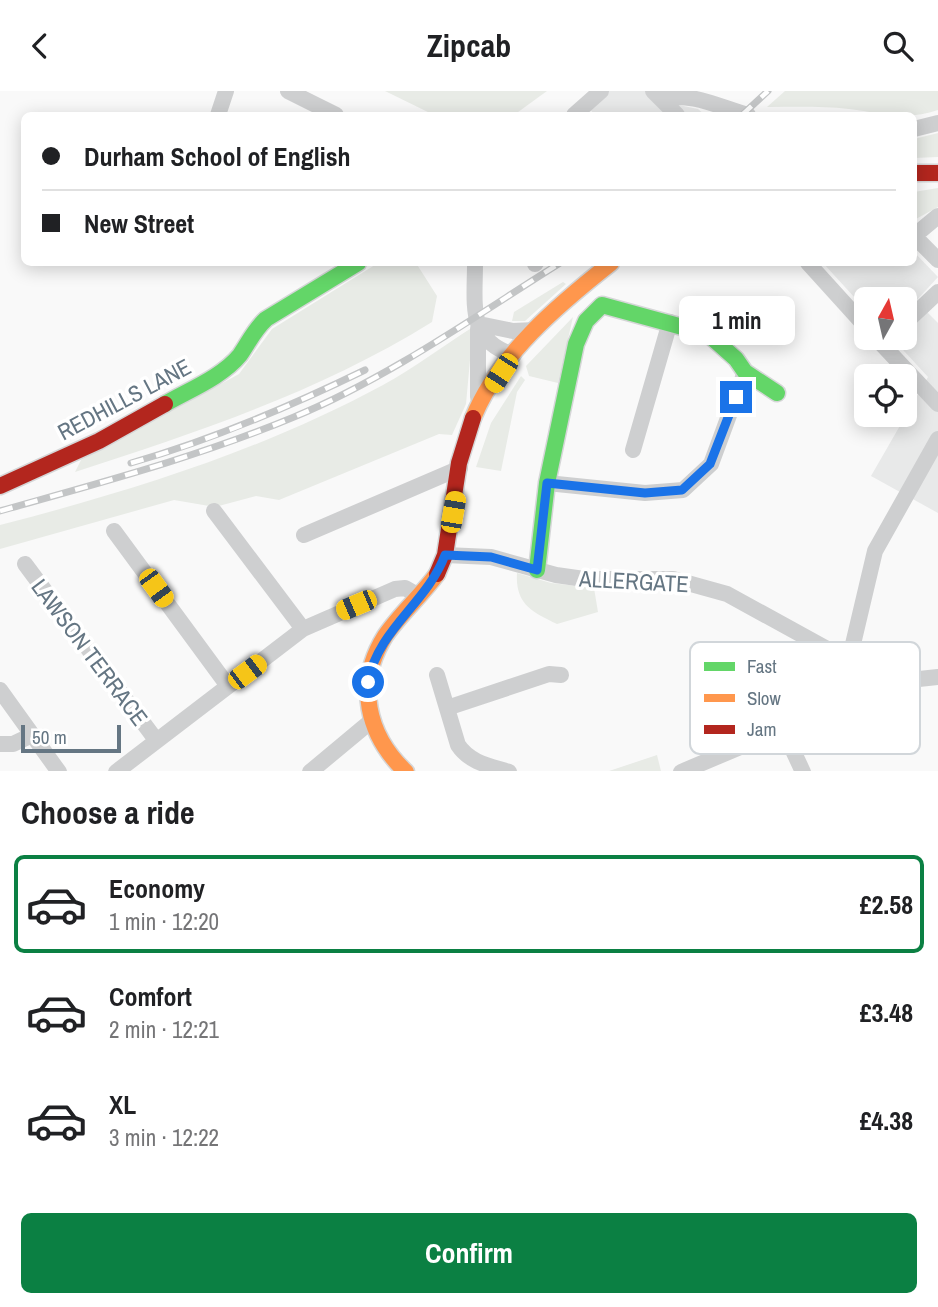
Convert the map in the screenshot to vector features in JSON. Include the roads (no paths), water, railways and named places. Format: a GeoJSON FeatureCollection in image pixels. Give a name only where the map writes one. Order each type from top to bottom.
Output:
{"type":"FeatureCollection","features":[{"type":"Feature","properties":{"kind":"main road"},"geometry":{"type":"LineString","coordinates":[[917,173],[938,173]]}},
{"type":"Feature","properties":{"kind":"main road","name":"REDHILLS LANE"},"geometry":{"type":"LineString","coordinates":[[0,486],[99,441],[213,377],[239,356],[253,331],[266,319],[353,266]]}},
{"type":"Feature","properties":{"kind":"main road"},"geometry":{"type":"LineString","coordinates":[[406,771],[390,759],[370,722],[367,691],[376,653],[440,569],[445,555],[467,431],[478,407],[514,355],[536,330],[578,288],[607,266]]}},
{"type":"Feature","properties":{"kind":"main road"},"geometry":{"type":"LineString","coordinates":[[537,570],[547,483],[576,344],[586,321],[602,305],[708,334],[736,359],[745,372],[777,393]]}},
{"type":"Feature","properties":{"kind":"street"},"geometry":{"type":"LineString","coordinates":[[219,112],[226,91]]}},
{"type":"Feature","properties":{"kind":"street"},"geometry":{"type":"LineString","coordinates":[[288,91],[331,112]]}},
{"type":"Feature","properties":{"kind":"street"},"geometry":{"type":"LineString","coordinates":[[585,112],[601,91]]}},
{"type":"Feature","properties":{"kind":"street"},"geometry":{"type":"LineString","coordinates":[[658,95],[674,112]]}},
{"type":"Feature","properties":{"kind":"street"},"geometry":{"type":"LineString","coordinates":[[658,95],[688,97],[738,112]]}},
{"type":"Feature","properties":{"kind":"street"},"geometry":{"type":"LineString","coordinates":[[917,128],[938,123]]}},
{"type":"Feature","properties":{"kind":"street"},"geometry":{"type":"LineString","coordinates":[[917,234],[938,216]]}},
{"type":"Feature","properties":{"kind":"street"},"geometry":{"type":"LineString","coordinates":[[917,239],[938,260]]}},
{"type":"Feature","properties":{"kind":"street"},"geometry":{"type":"LineString","coordinates":[[475,266],[475,297],[483,339],[494,349],[514,355]]}},
{"type":"Feature","properties":{"kind":"street"},"geometry":{"type":"LineString","coordinates":[[810,266],[854,314]]}},
{"type":"Feature","properties":{"kind":"street"},"geometry":{"type":"LineString","coordinates":[[917,312],[938,292]]}},
{"type":"Feature","properties":{"kind":"street"},"geometry":{"type":"LineString","coordinates":[[633,450],[670,322]]}},
{"type":"Feature","properties":{"kind":"street"},"geometry":{"type":"LineString","coordinates":[[479,324],[513,331],[536,330]]}},
{"type":"Feature","properties":{"kind":"street"},"geometry":{"type":"LineString","coordinates":[[478,407],[479,324]]}},
{"type":"Feature","properties":{"kind":"street"},"geometry":{"type":"LineString","coordinates":[[887,350],[938,404]]}},
{"type":"Feature","properties":{"kind":"street"},"geometry":{"type":"LineString","coordinates":[[547,483],[655,493],[676,492],[694,480],[710,464],[745,372]]}},
{"type":"Feature","properties":{"kind":"street"},"geometry":{"type":"LineString","coordinates":[[853,642],[875,551],[938,439]]}},
{"type":"Feature","properties":{"kind":"street"},"geometry":{"type":"LineString","coordinates":[[304,535],[460,468]]}},
{"type":"Feature","properties":{"kind":"street"},"geometry":{"type":"LineString","coordinates":[[214,511],[303,629]]}},
{"type":"Feature","properties":{"kind":"street"},"geometry":{"type":"LineString","coordinates":[[114,531],[229,686]]}},
{"type":"Feature","properties":{"kind":"street","name":"ALLERGATE"},"geometry":{"type":"LineString","coordinates":[[445,555],[491,557],[584,579],[673,579],[727,594],[814,642]]}},
{"type":"Feature","properties":{"kind":"street","name":"LAWSON TERRACE"},"geometry":{"type":"LineString","coordinates":[[25,564],[156,740]]}},
{"type":"Feature","properties":{"kind":"street"},"geometry":{"type":"LineString","coordinates":[[117,771],[303,629],[395,589],[405,589],[419,596]]}},
{"type":"Feature","properties":{"kind":"street"},"geometry":{"type":"LineString","coordinates":[[447,708],[549,674],[561,675]]}},
{"type":"Feature","properties":{"kind":"street"},"geometry":{"type":"LineString","coordinates":[[437,675],[464,754],[475,761],[506,771]]}},
{"type":"Feature","properties":{"kind":"street"},"geometry":{"type":"LineString","coordinates":[[920,679],[938,677]]}},
{"type":"Feature","properties":{"kind":"street"},"geometry":{"type":"LineString","coordinates":[[0,690],[58,771]]}},
{"type":"Feature","properties":{"kind":"street"},"geometry":{"type":"LineString","coordinates":[[311,771],[370,722]]}},
{"type":"Feature","properties":{"kind":"street"},"geometry":{"type":"LineString","coordinates":[[0,744],[13,744],[32,735]]}},
{"type":"Feature","properties":{"kind":"street"},"geometry":{"type":"LineString","coordinates":[[683,771],[724,754]]}},
{"type":"Feature","properties":{"kind":"street"},"geometry":{"type":"LineString","coordinates":[[795,754],[803,771]]}},
{"type":"Feature","properties":{"kind":"railway"},"geometry":{"type":"LineString","coordinates":[[745,112],[768,91]]}},
{"type":"Feature","properties":{"kind":"railway"},"geometry":{"type":"LineString","coordinates":[[0,511],[185,457],[294,417],[397,365],[555,266]]}},
{"type":"Feature","properties":{"kind":"railway"},"geometry":{"type":"LineString","coordinates":[[131,463],[250,422],[365,370]]}}]}
